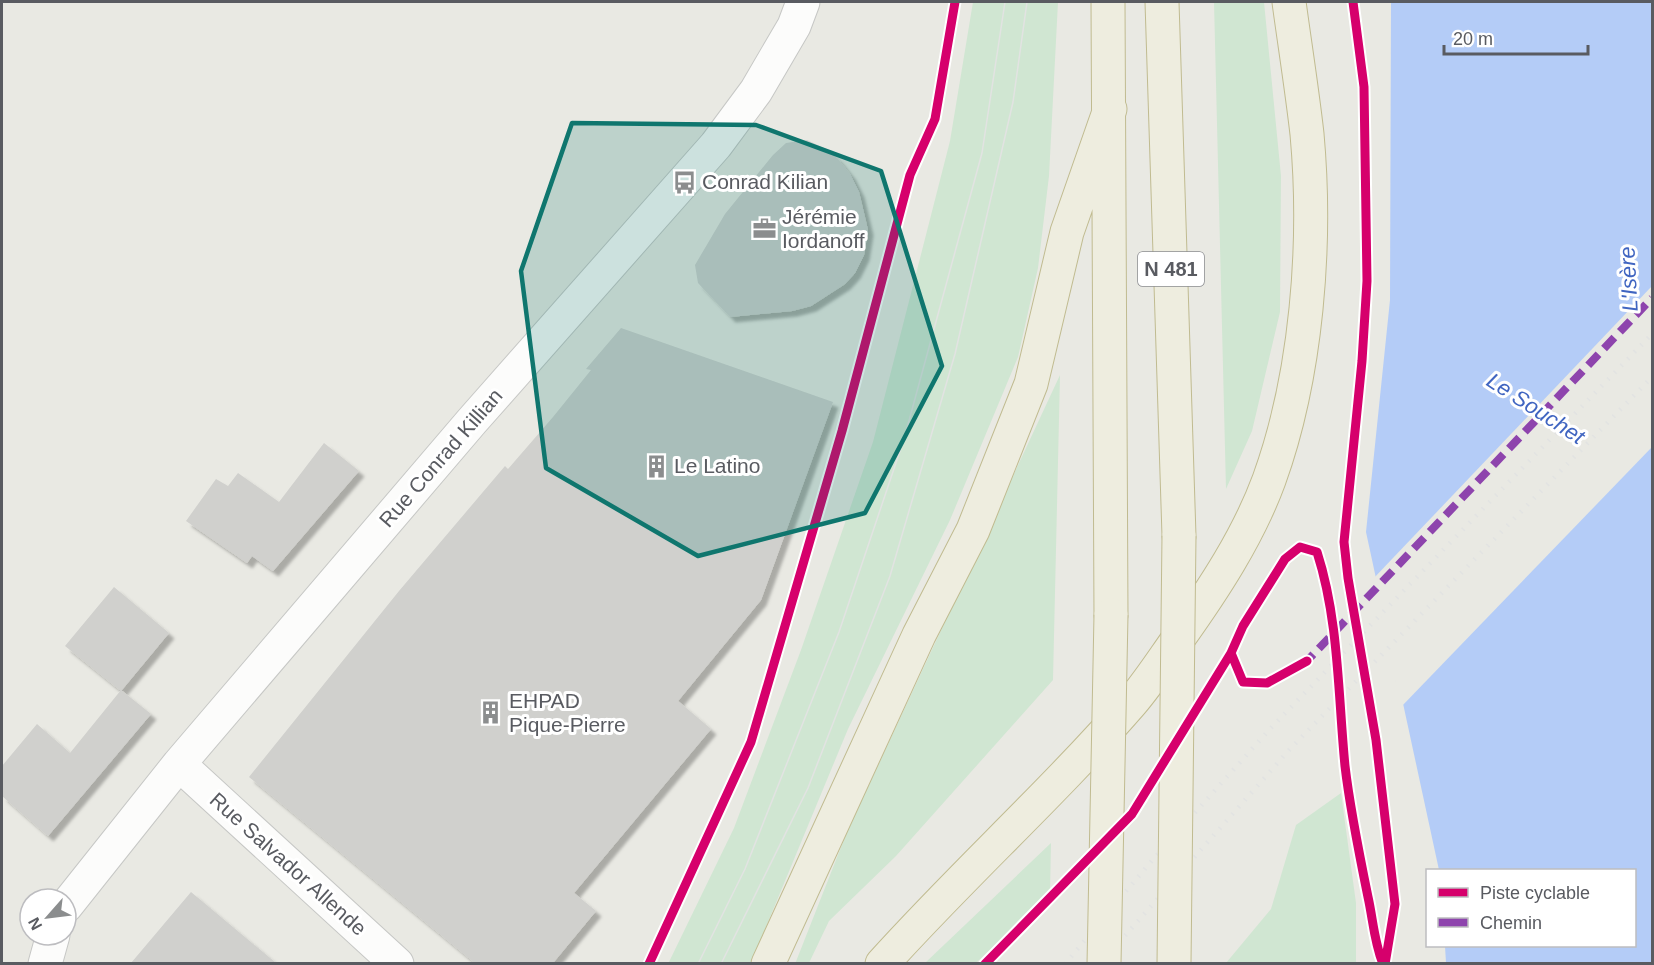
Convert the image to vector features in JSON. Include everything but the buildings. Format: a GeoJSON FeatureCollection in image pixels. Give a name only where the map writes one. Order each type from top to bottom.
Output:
{"type":"FeatureCollection","features":[{"type":"Feature","properties":{"kind":"highway","name":"N 481"},"geometry":{"type":"LineString","coordinates":[[1104,963],[1111,615],[1108,2]]}},
{"type":"Feature","properties":{"kind":"highway","name":"N 481"},"geometry":{"type":"LineString","coordinates":[[1162,2],[1179,536],[1174,963]]}},
{"type":"Feature","properties":{"kind":"highway"},"geometry":{"type":"LineString","coordinates":[[882,963],[1134,700],[1194,616],[1238,544],[1268,481],[1284,430],[1296,378],[1308,300],[1310,221],[1307,135],[1289,2]]}},
{"type":"Feature","properties":{"kind":"highway"},"geometry":{"type":"LineString","coordinates":[[768,963],[920,635],[973,530],[1032,384],[1067,232],[1110,109]]}},
{"type":"Feature","properties":{"kind":"street","name":"Rue Conrad Killian"},"geometry":{"type":"LineString","coordinates":[[78,891],[179,764],[472,421],[716,144],[756,91],[794,26],[803,2]]}},
{"type":"Feature","properties":{"kind":"street","name":"Rue Salvador Allende"},"geometry":{"type":"LineString","coordinates":[[179,764],[397,963]]}},
{"type":"Feature","properties":{"kind":"street"},"geometry":{"type":"LineString","coordinates":[[45,963],[50,947]]}},
{"type":"Feature","properties":{"kind":"highlighted area"},"geometry":{"type":"Polygon","coordinates":[[[572,123],[756,125],[881,171],[942,366],[865,513],[698,556],[546,468],[521,271],[572,123]]]}},
{"type":"Feature","properties":{"kind":"green space"},"geometry":{"type":"Polygon","coordinates":[[[973,2],[1058,2],[1049,176],[1038,268],[1018,357],[950,520],[848,729],[751,963],[668,964],[734,828],[801,650],[873,442],[950,141],[973,2]]]}},
{"type":"Feature","properties":{"kind":"green space"},"geometry":{"type":"Polygon","coordinates":[[[1214,2],[1264,2],[1281,176],[1280,312],[1252,431],[1226,489],[1214,2]]]}},
{"type":"Feature","properties":{"kind":"green space"},"geometry":{"type":"Polygon","coordinates":[[[1060,375],[1053,680],[896,856],[829,921],[809,963],[795,964],[847,832],[1060,375]]]}},
{"type":"Feature","properties":{"kind":"green space"},"geometry":{"type":"Polygon","coordinates":[[[1341,793],[1356,903],[1356,963],[1226,963],[1271,909],[1296,825],[1341,793]]]}},
{"type":"Feature","properties":{"kind":"green space"},"geometry":{"type":"Polygon","coordinates":[[[1051,843],[1050,892],[976,963],[925,963],[1051,843]]]}},
{"type":"Feature","properties":{"kind":"water"},"geometry":{"type":"Polygon","coordinates":[[[1391,2],[1652,2],[1652,963],[1446,963],[1445,947],[1636,947],[1636,869],[1439,869],[1366,532],[1390,300],[1391,2]]]}},
{"type":"Feature","properties":{"kind":"pier"},"geometry":{"type":"Polygon","coordinates":[[[1652,286],[1652,447],[1401,707],[1373,579],[1652,286]]]}},
{"type":"Feature","properties":{"kind":"tram line"},"geometry":{"type":"LineString","coordinates":[[698,964],[745,869],[839,632],[904,439],[982,153],[1005,2]]}},
{"type":"Feature","properties":{"kind":"tram line"},"geometry":{"type":"LineString","coordinates":[[721,964],[808,788],[890,576],[955,354],[1013,102],[1027,2]]}},
{"type":"Feature","properties":{"kind":"railway"},"geometry":{"type":"LineString","coordinates":[[1065,964],[1149,864],[1269,730],[1652,334]]}},
{"type":"Feature","properties":{"kind":"railway"},"geometry":{"type":"LineString","coordinates":[[1100,964],[1290,749],[1652,377]]}},
{"type":"Feature","properties":{"kind":"marked path"},"geometry":{"type":"LineString","coordinates":[[1302,664],[1652,298]]}},
{"type":"Feature","properties":{"kind":"cycle path"},"geometry":{"type":"LineString","coordinates":[[649,964],[751,742],[842,431],[910,175],[935,119],[955,2]]}},
{"type":"Feature","properties":{"kind":"cycle path"},"geometry":{"type":"LineString","coordinates":[[1353,2],[1364,87],[1367,281],[1362,361],[1344,542],[1376,740],[1395,904],[1385,964]]}},
{"type":"Feature","properties":{"kind":"cycle path"},"geometry":{"type":"LineString","coordinates":[[985,964],[1132,814],[1231,653],[1243,626],[1285,559],[1300,547],[1317,552],[1330,604],[1349,798],[1376,939],[1383,964]]}},
{"type":"Feature","properties":{"kind":"cycle path"},"geometry":{"type":"LineString","coordinates":[[1231,653],[1243,682],[1267,683],[1307,661]]}},
{"type":"Feature","properties":{"kind":"place","name":"Conrad Kilian"},"geometry":{"type":"Point","coordinates":[684,182]}},
{"type":"Feature","properties":{"kind":"place","name":"Jérémie Iordanoff"},"geometry":{"type":"Point","coordinates":[764,229]}},
{"type":"Feature","properties":{"kind":"place","name":"Le Latino"},"geometry":{"type":"Point","coordinates":[656,466]}},
{"type":"Feature","properties":{"kind":"place","name":"EHPAD Pique-Pierre"},"geometry":{"type":"Point","coordinates":[491,713]}},
{"type":"Feature","properties":{"kind":"water label","name":"L'Isère"},"geometry":{"type":"Point","coordinates":[1628,279]}},
{"type":"Feature","properties":{"kind":"water label","name":"Le Souchet"},"geometry":{"type":"Point","coordinates":[1536,408]}}]}
